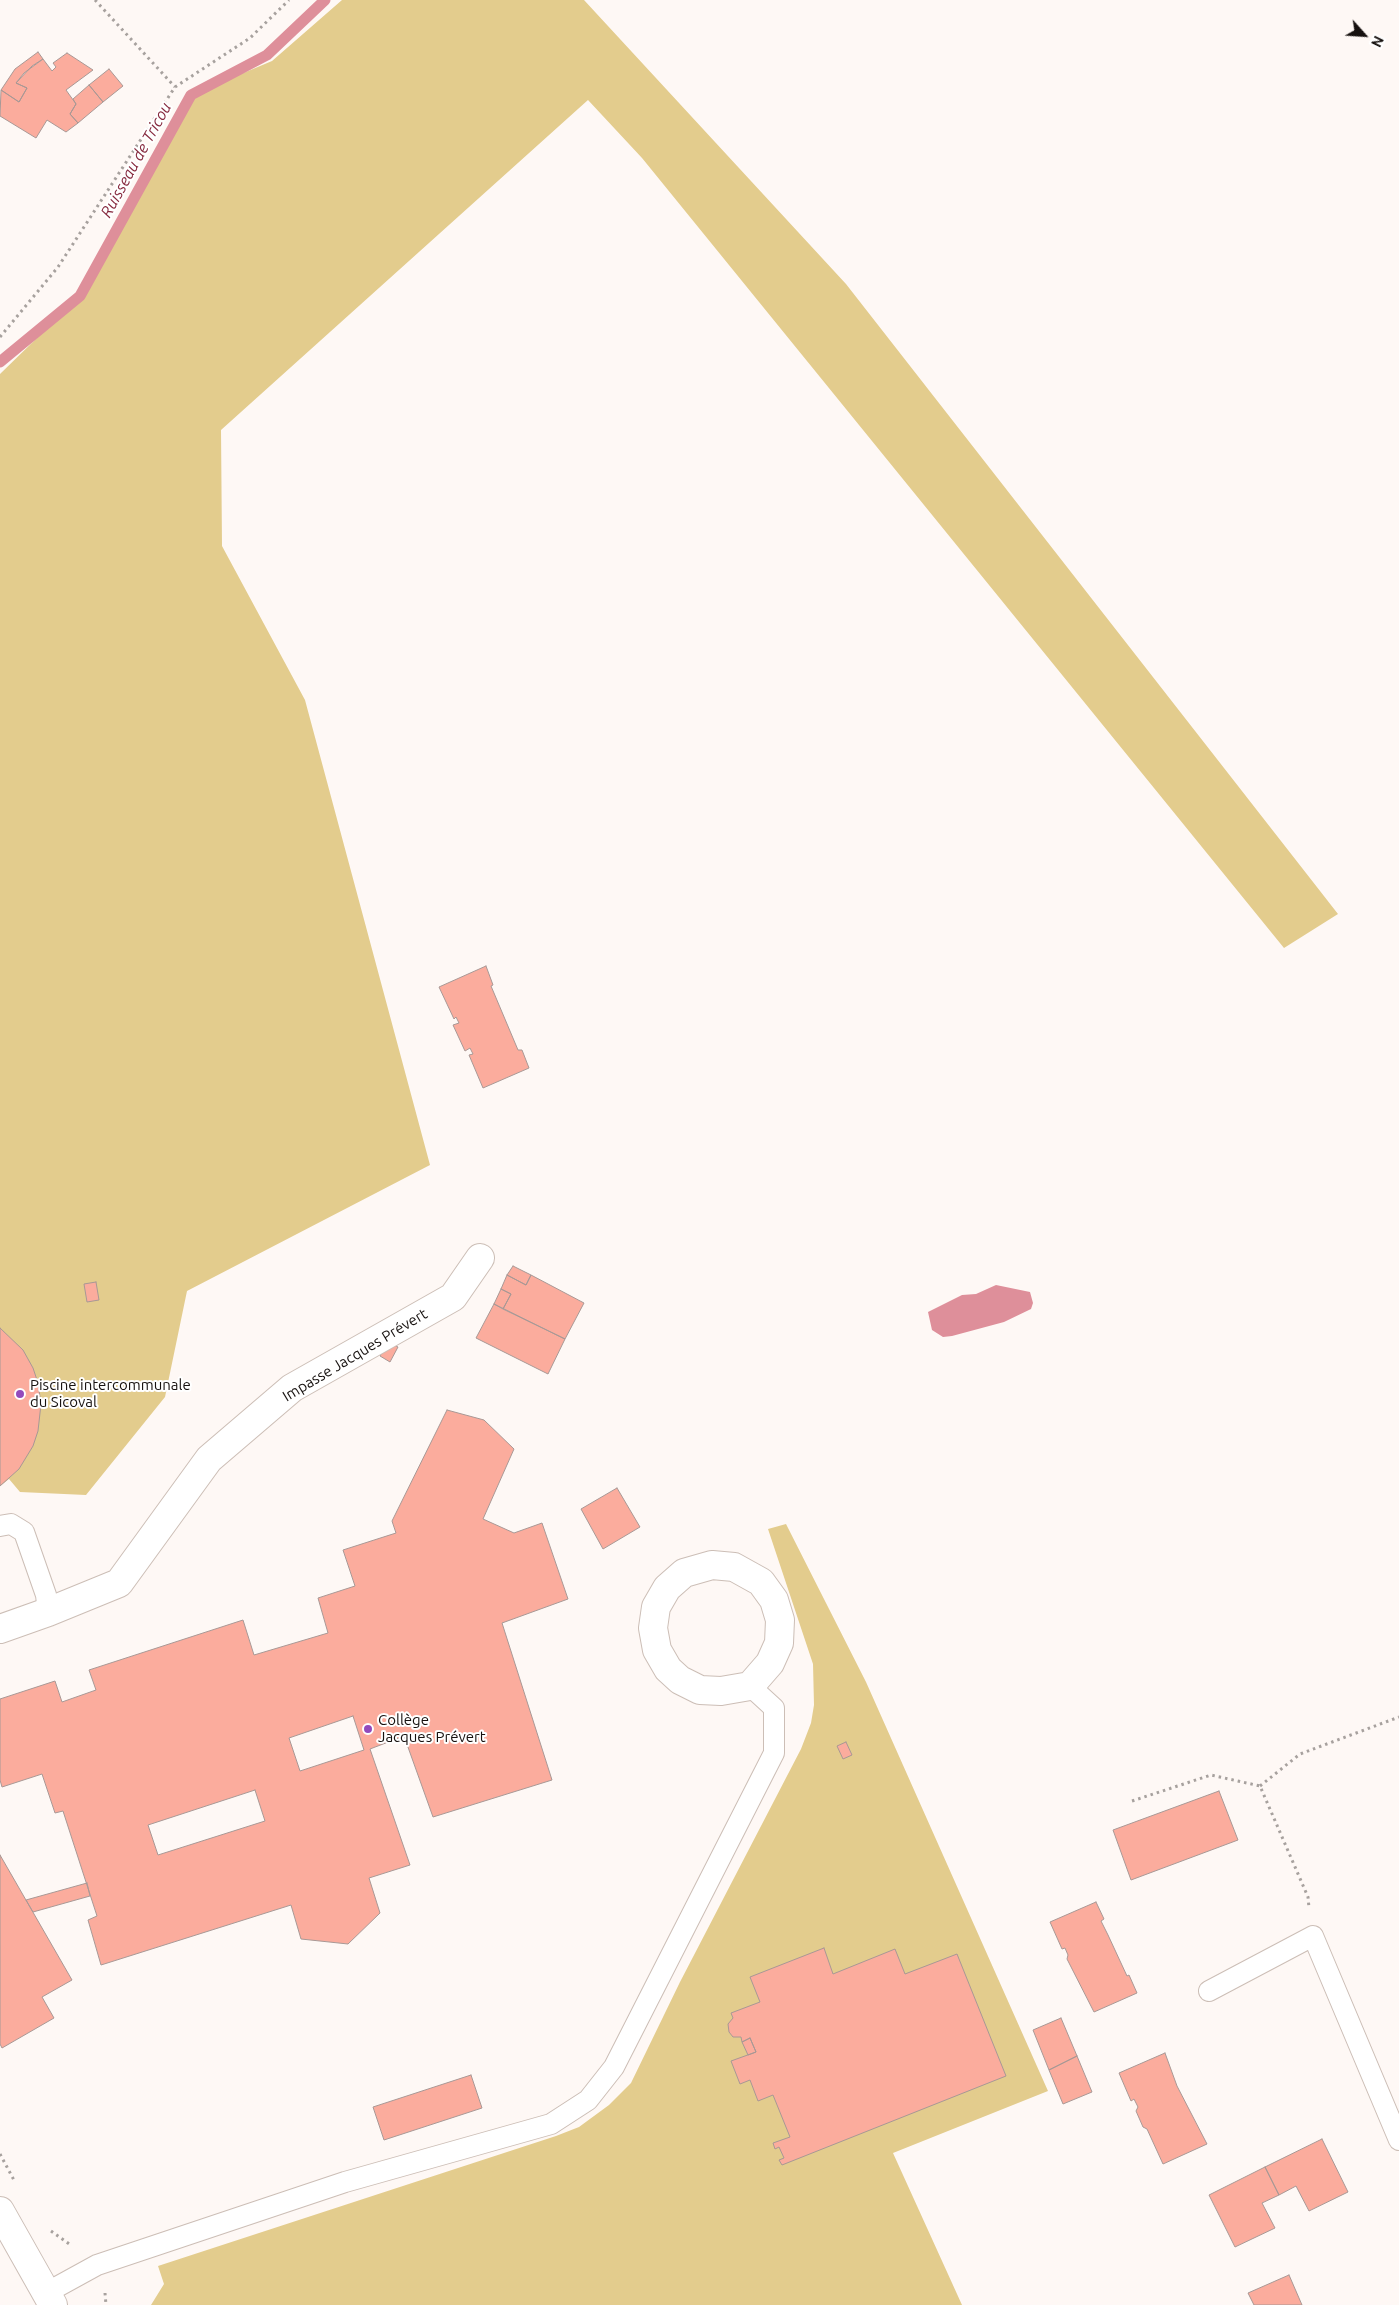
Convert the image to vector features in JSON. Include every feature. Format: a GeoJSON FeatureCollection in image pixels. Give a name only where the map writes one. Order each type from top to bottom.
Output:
{"type":"FeatureCollection","features":[{"type":"Feature","properties":{"kind":"street","name":"Impasse Jacques Prévert"},"geometry":{"type":"LineString","coordinates":[[0,1629],[119,1583],[209,1459],[292,1388],[453,1297],[480,1258]]}},
{"type":"Feature","properties":{"kind":"street"},"geometry":{"type":"LineString","coordinates":[[712,1565],[734,1567],[761,1582],[774,1600],[780,1620],[779,1642],[770,1663],[750,1686],[722,1691],[700,1690],[680,1680],[668,1669],[657,1650],[653,1628],[656,1607],[667,1588],[684,1574],[712,1565]]}},
{"type":"Feature","properties":{"kind":"street"},"geometry":{"type":"LineString","coordinates":[[0,2211],[49,2299]]}},
{"type":"Feature","properties":{"kind":"lane"},"geometry":{"type":"LineString","coordinates":[[0,1526],[11,1524],[24,1532],[46,1595],[48,1612]]}},
{"type":"Feature","properties":{"kind":"lane"},"geometry":{"type":"LineString","coordinates":[[49,2299],[97,2265],[345,2182],[550,2124],[588,2100],[614,2067],[774,1753],[774,1708],[750,1686]]}},
{"type":"Feature","properties":{"kind":"lane"},"geometry":{"type":"LineString","coordinates":[[1209,1991],[1312,1936],[1399,2140]]}},
{"type":"Feature","properties":{"kind":"path"},"geometry":{"type":"LineString","coordinates":[[95,0],[175,88]]}},
{"type":"Feature","properties":{"kind":"path"},"geometry":{"type":"LineString","coordinates":[[0,336],[58,267],[175,88],[250,38],[289,0]]}},
{"type":"Feature","properties":{"kind":"path"},"geometry":{"type":"LineString","coordinates":[[1260,1786],[1300,1754],[1399,1717]]}},
{"type":"Feature","properties":{"kind":"path"},"geometry":{"type":"LineString","coordinates":[[1132,1801],[1211,1775],[1260,1786]]}},
{"type":"Feature","properties":{"kind":"path"},"geometry":{"type":"LineString","coordinates":[[1260,1786],[1308,1897],[1312,1936]]}},
{"type":"Feature","properties":{"kind":"path"},"geometry":{"type":"LineString","coordinates":[[106,2300],[106,2305]]}},
{"type":"Feature","properties":{"kind":"shaded area"},"geometry":{"type":"Polygon","coordinates":[[[342,0],[584,0],[846,284],[1338,914],[1284,948],[642,158],[588,100],[221,430],[222,546],[305,700],[430,1165],[187,1291],[165,1397],[86,1495],[20,1492],[9,1479],[0,1486],[0,374],[80,296],[191,95],[272,61],[342,0]]]}},
{"type":"Feature","properties":{"kind":"shaded area"},"geometry":{"type":"Polygon","coordinates":[[[996,1285],[1030,1292],[1033,1303],[1031,1309],[1004,1322],[952,1336],[943,1337],[932,1330],[928,1312],[962,1295],[976,1294],[996,1285]]]}},
{"type":"Feature","properties":{"kind":"shaded area"},"geometry":{"type":"Polygon","coordinates":[[[786,1524],[866,1682],[1048,2091],[893,2153],[962,2305],[151,2305],[164,2284],[158,2266],[556,2136],[579,2127],[609,2105],[631,2083],[680,1982],[801,1749],[811,1723],[814,1705],[813,1664],[768,1529],[786,1524]]]}},
{"type":"Feature","properties":{"kind":"building"},"geometry":{"type":"Polygon","coordinates":[[[38,52],[43,59],[32,66],[16,83],[27,88],[19,102],[1,90],[15,69],[38,52]]]}},
{"type":"Feature","properties":{"kind":"building"},"geometry":{"type":"Polygon","coordinates":[[[67,53],[93,70],[66,90],[76,104],[70,114],[78,123],[66,132],[47,120],[36,138],[0,116],[1,90],[19,102],[27,88],[16,83],[24,73],[43,59],[52,71],[56,67],[53,63],[67,53]]]}},
{"type":"Feature","properties":{"kind":"building"},"geometry":{"type":"Polygon","coordinates":[[[109,69],[123,86],[103,102],[89,85],[109,69]]]}},
{"type":"Feature","properties":{"kind":"building"},"geometry":{"type":"Polygon","coordinates":[[[89,85],[103,102],[78,123],[70,114],[76,104],[73,99],[89,85]]]}},
{"type":"Feature","properties":{"kind":"building"},"geometry":{"type":"Polygon","coordinates":[[[486,966],[493,985],[491,986],[518,1050],[522,1050],[529,1068],[483,1088],[469,1055],[473,1054],[470,1048],[465,1051],[453,1025],[459,1023],[456,1017],[454,1019],[439,987],[486,966]]]}},
{"type":"Feature","properties":{"kind":"building"},"geometry":{"type":"Polygon","coordinates":[[[513,1266],[531,1275],[526,1285],[507,1275],[513,1266]]]}},
{"type":"Feature","properties":{"kind":"building"},"geometry":{"type":"Polygon","coordinates":[[[507,1275],[526,1285],[531,1275],[584,1303],[565,1339],[503,1309],[511,1294],[501,1289],[507,1275]]]}},
{"type":"Feature","properties":{"kind":"building"},"geometry":{"type":"Polygon","coordinates":[[[96,1282],[99,1300],[87,1302],[84,1284],[96,1282]]]}},
{"type":"Feature","properties":{"kind":"building"},"geometry":{"type":"Polygon","coordinates":[[[501,1289],[511,1294],[503,1309],[494,1304],[501,1289]]]}},
{"type":"Feature","properties":{"kind":"building"},"geometry":{"type":"Polygon","coordinates":[[[494,1304],[565,1339],[548,1374],[476,1338],[494,1304]]]}},
{"type":"Feature","properties":{"kind":"building","name":"Piscine intercommunale du Sicoval"},"geometry":{"type":"Polygon","coordinates":[[[0,1328],[23,1350],[33,1368],[38,1383],[41,1404],[38,1431],[33,1446],[19,1469],[0,1486],[0,1328]]]}},
{"type":"Feature","properties":{"kind":"building"},"geometry":{"type":"Polygon","coordinates":[[[388,1342],[398,1347],[390,1362],[380,1356],[388,1342]]]}},
{"type":"Feature","properties":{"kind":"building"},"geometry":{"type":"Polygon","coordinates":[[[447,1410],[484,1420],[514,1449],[483,1519],[514,1533],[542,1523],[568,1599],[502,1623],[552,1780],[433,1817],[404,1736],[370,1749],[410,1865],[369,1878],[380,1913],[348,1944],[301,1939],[291,1905],[101,1965],[88,1920],[97,1916],[63,1811],[55,1813],[42,1774],[2,1787],[0,1780],[0,1699],[55,1681],[62,1702],[96,1690],[89,1670],[243,1620],[254,1655],[328,1633],[318,1598],[355,1586],[343,1550],[396,1533],[392,1521],[447,1410]],[[353,1716],[289,1738],[300,1771],[364,1750],[353,1716]],[[255,1790],[148,1825],[158,1855],[265,1821],[255,1790]]]}},
{"type":"Feature","properties":{"kind":"building"},"geometry":{"type":"Polygon","coordinates":[[[617,1488],[640,1527],[603,1549],[581,1509],[617,1488]]]}},
{"type":"Feature","properties":{"kind":"building"},"geometry":{"type":"Polygon","coordinates":[[[846,1742],[852,1755],[843,1759],[837,1746],[846,1742]]]}},
{"type":"Feature","properties":{"kind":"building"},"geometry":{"type":"Polygon","coordinates":[[[1219,1791],[1238,1840],[1131,1880],[1113,1830],[1219,1791]]]}},
{"type":"Feature","properties":{"kind":"building"},"geometry":{"type":"Polygon","coordinates":[[[0,1855],[72,1980],[42,1997],[54,2018],[2,2048],[0,2044],[0,1855]]]}},
{"type":"Feature","properties":{"kind":"building"},"geometry":{"type":"Polygon","coordinates":[[[87,1883],[90,1896],[33,1912],[26,1900],[87,1883]]]}},
{"type":"Feature","properties":{"kind":"building"},"geometry":{"type":"Polygon","coordinates":[[[1096,1902],[1104,1919],[1101,1921],[1137,1993],[1094,2012],[1067,1959],[1068,1955],[1065,1948],[1062,1949],[1050,1922],[1096,1902]]]}},
{"type":"Feature","properties":{"kind":"building"},"geometry":{"type":"Polygon","coordinates":[[[824,1948],[833,1974],[895,1949],[905,1974],[957,1954],[1006,2076],[782,2165],[779,2160],[784,2158],[779,2147],[775,2149],[773,2143],[790,2137],[773,2095],[758,2101],[750,2080],[740,2084],[731,2061],[756,2052],[750,2038],[742,2042],[741,2037],[733,2037],[729,2032],[728,2024],[733,2018],[731,2013],[760,2002],[750,1977],[824,1948]]]}},
{"type":"Feature","properties":{"kind":"building"},"geometry":{"type":"Polygon","coordinates":[[[1061,2018],[1077,2056],[1049,2070],[1033,2030],[1061,2018]]]}},
{"type":"Feature","properties":{"kind":"building"},"geometry":{"type":"Polygon","coordinates":[[[750,2038],[756,2052],[748,2055],[742,2042],[750,2038]]]}},
{"type":"Feature","properties":{"kind":"building"},"geometry":{"type":"Polygon","coordinates":[[[1165,2053],[1177,2086],[1207,2144],[1163,2164],[1147,2129],[1143,2127],[1136,2111],[1138,2107],[1134,2099],[1131,2101],[1119,2073],[1165,2053]]]}},
{"type":"Feature","properties":{"kind":"building"},"geometry":{"type":"Polygon","coordinates":[[[1077,2056],[1092,2092],[1063,2104],[1049,2070],[1077,2056]]]}},
{"type":"Feature","properties":{"kind":"building"},"geometry":{"type":"Polygon","coordinates":[[[471,2075],[482,2108],[384,2140],[373,2107],[471,2075]]]}},
{"type":"Feature","properties":{"kind":"building"},"geometry":{"type":"Polygon","coordinates":[[[1322,2139],[1348,2192],[1309,2211],[1296,2186],[1279,2195],[1265,2167],[1322,2139]]]}},
{"type":"Feature","properties":{"kind":"building"},"geometry":{"type":"Polygon","coordinates":[[[1265,2167],[1279,2195],[1262,2203],[1275,2228],[1235,2247],[1209,2195],[1265,2167]]]}},
{"type":"Feature","properties":{"kind":"building"},"geometry":{"type":"Polygon","coordinates":[[[1289,2275],[1302,2305],[1254,2305],[1248,2293],[1289,2275]]]}},
{"type":"Feature","properties":{"kind":"waterway","name":"Ruisseau de Tricou"},"geometry":{"type":"LineString","coordinates":[[0,362],[80,296],[191,95],[267,55],[325,0]]}},
{"type":"Feature","properties":{"kind":"place","name":"Piscine intercommunale du Sicoval"},"geometry":{"type":"Point","coordinates":[20,1394]}},
{"type":"Feature","properties":{"kind":"place","name":"Collège Jacques Prévert"},"geometry":{"type":"Point","coordinates":[368,1729]}}]}
